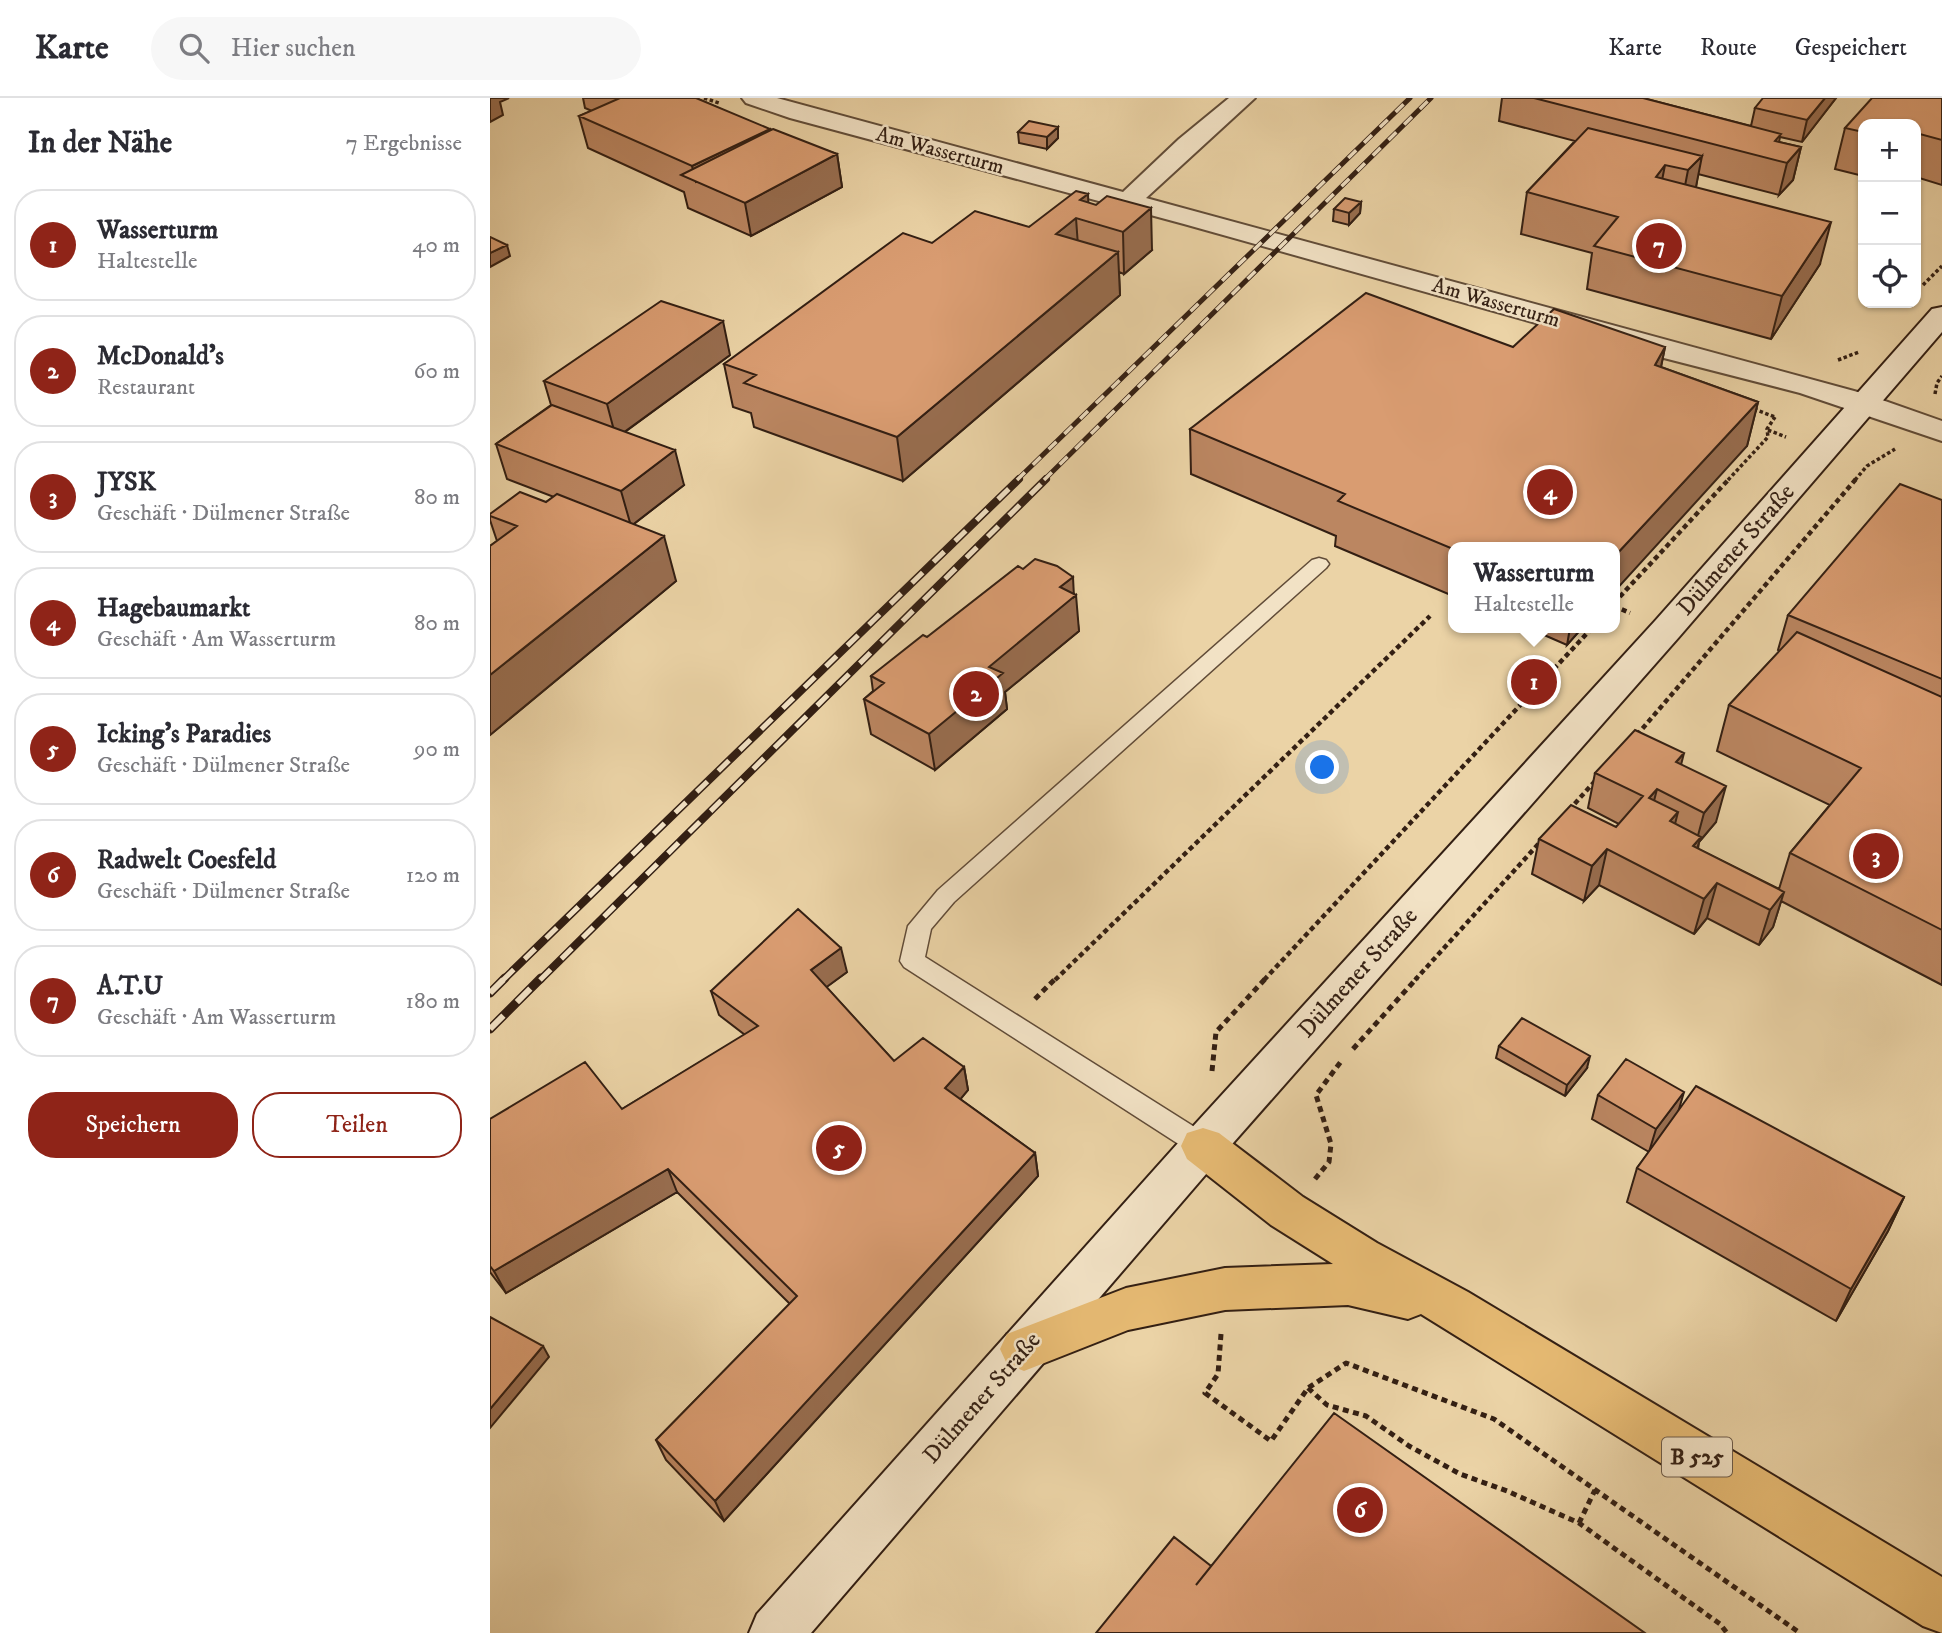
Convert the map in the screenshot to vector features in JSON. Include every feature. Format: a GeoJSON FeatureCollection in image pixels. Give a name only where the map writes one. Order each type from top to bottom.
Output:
{"type":"FeatureCollection","features":[{"type":"Feature","properties":{"kind":"main road","name":"B 525"},"geometry":{"type":"LineString","coordinates":[[1203,1146],[1287,1211],[1361,1257],[1451,1307],[1942,1607]]}},
{"type":"Feature","properties":{"kind":"main road"},"geometry":{"type":"LineString","coordinates":[[1024,1349],[1126,1309],[1225,1289],[1348,1284],[1451,1307]]}},
{"type":"Feature","properties":{"kind":"street","name":"Am Wasserturm"},"geometry":{"type":"LineString","coordinates":[[754,98],[798,113],[1866,403],[1942,432]]}},
{"type":"Feature","properties":{"kind":"street"},"geometry":{"type":"LineString","coordinates":[[1128,201],[1188,144],[1243,98]]}},
{"type":"Feature","properties":{"kind":"street","name":"Dülmener Straße"},"geometry":{"type":"LineString","coordinates":[[776,1633],[1203,1146],[1676,619],[1942,315]]}},
{"type":"Feature","properties":{"kind":"lane"},"geometry":{"type":"LineString","coordinates":[[1203,1146],[912,961],[920,926],[946,896],[1319,564]]}},
{"type":"Feature","properties":{"kind":"path"},"geometry":{"type":"LineString","coordinates":[[1921,288],[1942,266]]}},
{"type":"Feature","properties":{"kind":"path"},"geometry":{"type":"LineString","coordinates":[[1833,361],[1854,355]]}},
{"type":"Feature","properties":{"kind":"path"},"geometry":{"type":"LineString","coordinates":[[1937,383],[1942,376]]}},
{"type":"Feature","properties":{"kind":"path"},"geometry":{"type":"LineString","coordinates":[[1620,598],[1768,437],[1767,429],[1775,417]]}},
{"type":"Feature","properties":{"kind":"path"},"geometry":{"type":"LineString","coordinates":[[1632,741],[1867,466]]}},
{"type":"Feature","properties":{"kind":"path"},"geometry":{"type":"LineString","coordinates":[[1010,1024],[1430,616]]}},
{"type":"Feature","properties":{"kind":"path"},"geometry":{"type":"LineString","coordinates":[[1203,1146],[1216,1032],[1587,633]]}},
{"type":"Feature","properties":{"kind":"path"},"geometry":{"type":"LineString","coordinates":[[1566,813],[1604,772]]}},
{"type":"Feature","properties":{"kind":"path"},"geometry":{"type":"LineString","coordinates":[[1287,1211],[1329,1163],[1331,1144],[1316,1096],[1341,1062],[1547,834]]}},
{"type":"Feature","properties":{"kind":"path"},"geometry":{"type":"LineString","coordinates":[[1225,1289],[1218,1374],[1205,1393],[1271,1441],[1308,1388],[1346,1363],[1494,1419],[1800,1633]]}},
{"type":"Feature","properties":{"kind":"path"},"geometry":{"type":"LineString","coordinates":[[1308,1388],[1327,1405],[1366,1416],[1409,1446],[1460,1474],[1507,1491],[1579,1523],[1720,1624],[1727,1633]]}},
{"type":"Feature","properties":{"kind":"path"},"geometry":{"type":"LineString","coordinates":[[1579,1523],[1595,1490]]}},
{"type":"Feature","properties":{"kind":"building"},"geometry":{"type":"Polygon","coordinates":[[[620,98],[696,98],[770,129],[692,166],[579,116],[620,98]]]}},
{"type":"Feature","properties":{"kind":"building"},"geometry":{"type":"Polygon","coordinates":[[[1534,98],[1643,98],[1781,134],[1775,141],[1801,147],[1787,163],[1534,98]]]}},
{"type":"Feature","properties":{"kind":"building"},"geometry":{"type":"Polygon","coordinates":[[[1763,98],[1825,98],[1807,120],[1755,108],[1763,98]]]}},
{"type":"Feature","properties":{"kind":"building"},"geometry":{"type":"Polygon","coordinates":[[[1872,98],[1942,98],[1942,140],[1921,134],[1921,119],[1858,119],[1858,131],[1845,128],[1872,98]]]}},
{"type":"Feature","properties":{"kind":"building"},"geometry":{"type":"Polygon","coordinates":[[[1029,121],[1058,127],[1047,137],[1018,132],[1029,121]]]}},
{"type":"Feature","properties":{"kind":"building"},"geometry":{"type":"Polygon","coordinates":[[[1588,128],[1702,156],[1688,170],[1665,165],[1656,177],[1831,222],[1782,296],[1594,246],[1618,217],[1527,192],[1588,128]]]}},
{"type":"Feature","properties":{"kind":"building"},"geometry":{"type":"Polygon","coordinates":[[[773,129],[837,154],[745,203],[681,175],[773,129]]]}},
{"type":"Feature","properties":{"kind":"building"},"geometry":{"type":"Polygon","coordinates":[[[1076,191],[1088,194],[1080,200],[1096,205],[1107,196],[1151,208],[1123,232],[1076,218],[1056,234],[1118,252],[897,437],[744,383],[756,375],[724,364],[903,233],[932,243],[975,211],[1029,227],[1076,191]]]}},
{"type":"Feature","properties":{"kind":"building"},"geometry":{"type":"Polygon","coordinates":[[[1345,198],[1361,202],[1349,213],[1334,209],[1345,198]]]}},
{"type":"Feature","properties":{"kind":"building"},"geometry":{"type":"Polygon","coordinates":[[[490,237],[507,245],[490,253],[490,237]]]}},
{"type":"Feature","properties":{"kind":"building"},"geometry":{"type":"Polygon","coordinates":[[[1366,293],[1513,347],[1554,309],[1665,347],[1655,365],[1758,402],[1620,551],[1620,542],[1448,542],[1448,547],[1338,501],[1345,494],[1190,429],[1366,293]]]}},
{"type":"Feature","properties":{"kind":"building"},"geometry":{"type":"Polygon","coordinates":[[[661,301],[723,321],[607,404],[544,381],[661,301]]]}},
{"type":"Feature","properties":{"kind":"building"},"geometry":{"type":"Polygon","coordinates":[[[552,405],[675,450],[621,491],[496,444],[552,405]]]}},
{"type":"Feature","properties":{"kind":"building"},"geometry":{"type":"Polygon","coordinates":[[[1900,484],[1942,500],[1942,679],[1788,615],[1900,484]]]}},
{"type":"Feature","properties":{"kind":"building"},"geometry":{"type":"Polygon","coordinates":[[[520,492],[546,502],[557,494],[664,536],[490,675],[490,546],[517,526],[490,514],[520,492]]]}},
{"type":"Feature","properties":{"kind":"building"},"geometry":{"type":"Polygon","coordinates":[[[1035,559],[1057,566],[1073,577],[1060,587],[1076,595],[989,667],[1003,673],[929,734],[864,699],[884,683],[871,676],[923,635],[927,637],[1018,566],[1023,569],[1035,559]]]}},
{"type":"Feature","properties":{"kind":"building"},"geometry":{"type":"Polygon","coordinates":[[[1797,632],[1942,697],[1942,930],[1790,853],[1861,768],[1729,705],[1797,632]]]}},
{"type":"Feature","properties":{"kind":"building"},"geometry":{"type":"Polygon","coordinates":[[[1635,730],[1684,753],[1676,762],[1726,786],[1704,813],[1657,789],[1649,798],[1678,812],[1670,821],[1701,837],[1693,846],[1784,892],[1770,910],[1717,883],[1704,899],[1607,849],[1592,866],[1539,839],[1571,805],[1616,827],[1643,796],[1595,773],[1635,730]]]}},
{"type":"Feature","properties":{"kind":"building"},"geometry":{"type":"Polygon","coordinates":[[[798,909],[841,948],[811,970],[894,1061],[923,1038],[964,1067],[945,1088],[1035,1153],[715,1501],[656,1440],[797,1296],[668,1169],[494,1271],[490,1266],[490,1119],[585,1062],[622,1109],[758,1026],[711,991],[798,909]]]}},
{"type":"Feature","properties":{"kind":"building"},"geometry":{"type":"Polygon","coordinates":[[[1522,1018],[1590,1056],[1567,1085],[1499,1046],[1522,1018]]]}},
{"type":"Feature","properties":{"kind":"building"},"geometry":{"type":"Polygon","coordinates":[[[1626,1059],[1684,1092],[1656,1129],[1598,1095],[1626,1059]]]}},
{"type":"Feature","properties":{"kind":"building"},"geometry":{"type":"Polygon","coordinates":[[[1696,1086],[1904,1197],[1851,1289],[1637,1168],[1696,1086]]]}},
{"type":"Feature","properties":{"kind":"building"},"geometry":{"type":"Polygon","coordinates":[[[490,1317],[543,1346],[490,1409],[490,1317]]]}},
{"type":"Feature","properties":{"kind":"building"},"geometry":{"type":"Polygon","coordinates":[[[1334,1413],[1645,1633],[1096,1633],[1174,1537],[1211,1566],[1196,1585],[1334,1413]]]}},
{"type":"Feature","properties":{"kind":"railway"},"geometry":{"type":"LineString","coordinates":[[1017,480],[1410,98]]}},
{"type":"Feature","properties":{"kind":"railway"},"geometry":{"type":"LineString","coordinates":[[1044,480],[1431,98]]}},
{"type":"Feature","properties":{"kind":"railway"},"geometry":{"type":"LineString","coordinates":[[503,980],[1019,479]]}},
{"type":"Feature","properties":{"kind":"railway"},"geometry":{"type":"LineString","coordinates":[[540,980],[1046,479]]}},
{"type":"Feature","properties":{"kind":"railway"},"geometry":{"type":"LineString","coordinates":[[490,1029],[541,978]]}},
{"type":"Feature","properties":{"kind":"railway"},"geometry":{"type":"LineString","coordinates":[[490,993],[503,980]]}},
{"type":"Feature","properties":{"kind":"place","name":"A.T.U"},"geometry":{"type":"Point","coordinates":[1659,246]}},
{"type":"Feature","properties":{"kind":"place","name":"Hagebaumarkt"},"geometry":{"type":"Point","coordinates":[1550,492]}},
{"type":"Feature","properties":{"kind":"place","name":"Wasserturm"},"geometry":{"type":"Point","coordinates":[1534,682]}},
{"type":"Feature","properties":{"kind":"place","name":"McDonald's"},"geometry":{"type":"Point","coordinates":[976,694]}},
{"type":"Feature","properties":{"kind":"place","name":"JYSK"},"geometry":{"type":"Point","coordinates":[1876,856]}},
{"type":"Feature","properties":{"kind":"place","name":"Icking's Paradies"},"geometry":{"type":"Point","coordinates":[839,1148]}},
{"type":"Feature","properties":{"kind":"place","name":"Radwelt Coesfeld"},"geometry":{"type":"Point","coordinates":[1360,1510]}}]}
